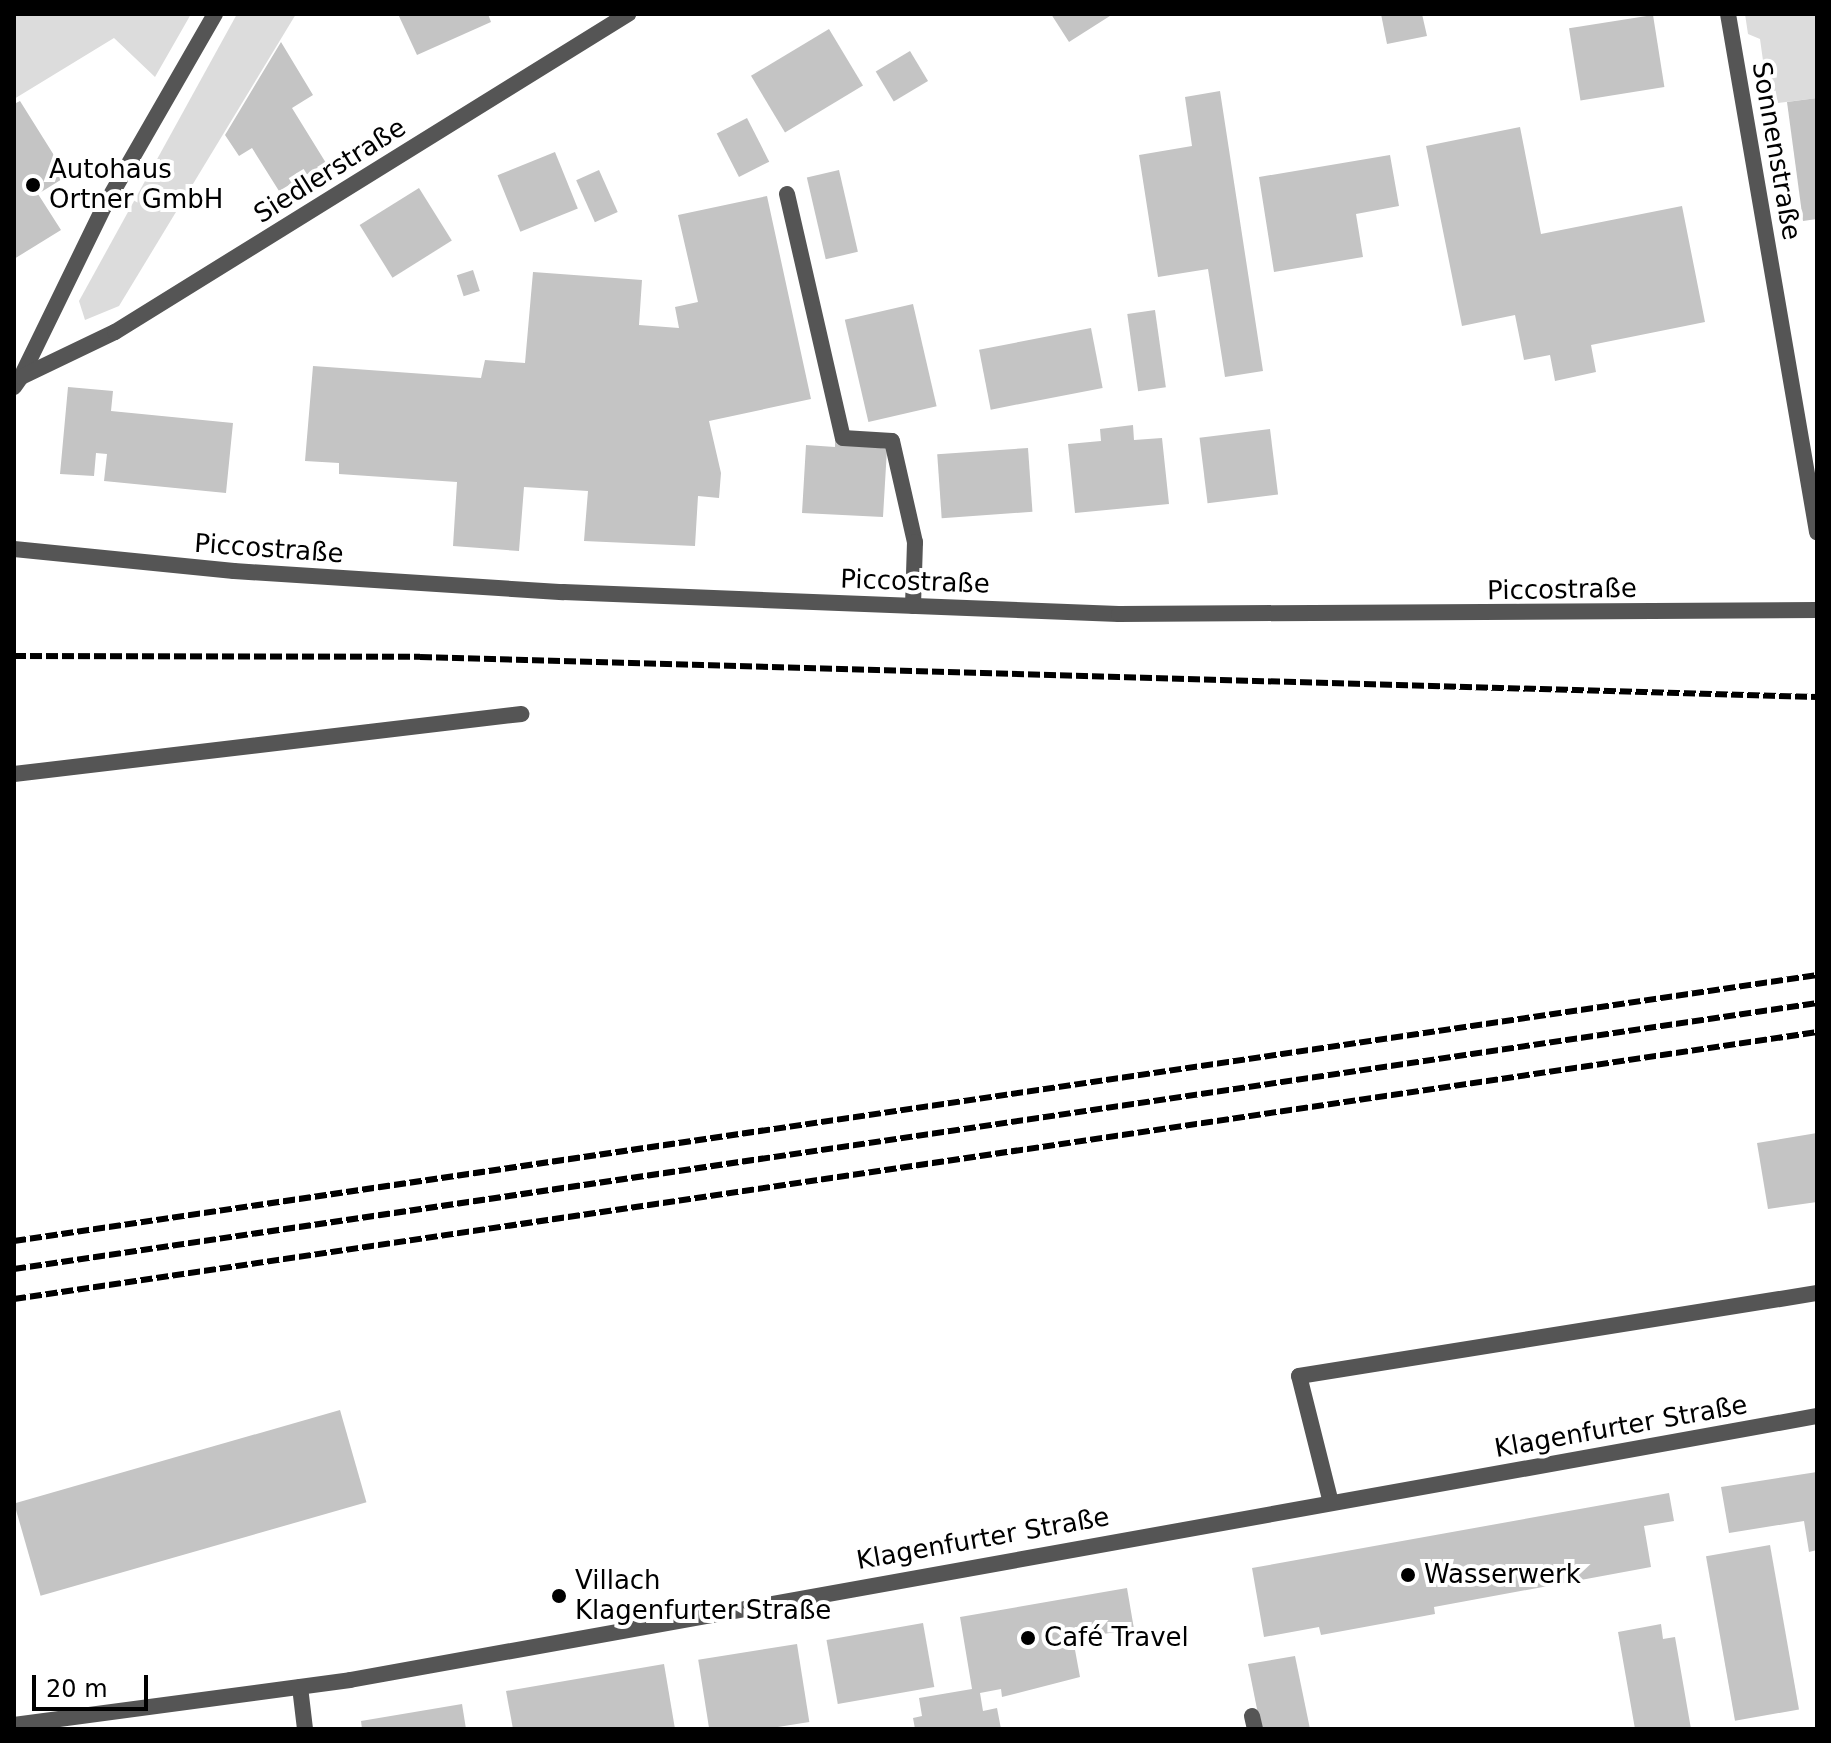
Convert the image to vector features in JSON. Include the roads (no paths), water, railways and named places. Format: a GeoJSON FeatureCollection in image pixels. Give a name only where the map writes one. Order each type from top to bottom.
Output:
{"type":"FeatureCollection","features":[{"type":"Feature","properties":{"kind":"street"},"geometry":{"type":"LineString","coordinates":[[17,382],[104,207],[215,14]]}},
{"type":"Feature","properties":{"kind":"street","name":"Siedlerstraße"},"geometry":{"type":"LineString","coordinates":[[17,382],[115,332],[628,14]]}},
{"type":"Feature","properties":{"kind":"street","name":"Sonnenstraße"},"geometry":{"type":"LineString","coordinates":[[1728,14],[1817,532]]}},
{"type":"Feature","properties":{"kind":"street"},"geometry":{"type":"LineString","coordinates":[[787,194],[843,438],[892,441],[915,542],[913,606]]}},
{"type":"Feature","properties":{"kind":"street","name":"Piccostraße"},"geometry":{"type":"LineString","coordinates":[[14,549],[281,574],[913,606],[1187,615],[1817,610]]}},
{"type":"Feature","properties":{"kind":"street"},"geometry":{"type":"LineString","coordinates":[[14,774],[521,714]]}},
{"type":"Feature","properties":{"kind":"street"},"geometry":{"type":"LineString","coordinates":[[1331,1503],[1299,1376],[1817,1293]]}},
{"type":"Feature","properties":{"kind":"street","name":"Klagenfurter Straße"},"geometry":{"type":"LineString","coordinates":[[14,1725],[300,1687],[1817,1416]]}},
{"type":"Feature","properties":{"kind":"street"},"geometry":{"type":"LineString","coordinates":[[300,1687],[305,1729]]}},
{"type":"Feature","properties":{"kind":"railway"},"geometry":{"type":"LineString","coordinates":[[14,656],[420,657],[1817,697]]}},
{"type":"Feature","properties":{"kind":"railway"},"geometry":{"type":"LineString","coordinates":[[14,1241],[1817,975]]}},
{"type":"Feature","properties":{"kind":"railway"},"geometry":{"type":"LineString","coordinates":[[14,1269],[1817,1003]]}},
{"type":"Feature","properties":{"kind":"railway"},"geometry":{"type":"LineString","coordinates":[[14,1299],[1817,1032]]}},
{"type":"Feature","properties":{"kind":"place","name":"Autohaus Ortner GmbH"},"geometry":{"type":"Point","coordinates":[33,185]}},
{"type":"Feature","properties":{"kind":"place","name":"Wasserwerk"},"geometry":{"type":"Point","coordinates":[1408,1575]}},
{"type":"Feature","properties":{"kind":"place","name":"Villach Klagenfurter Straße"},"geometry":{"type":"Point","coordinates":[559,1596]}},
{"type":"Feature","properties":{"kind":"place","name":"Café Travel"},"geometry":{"type":"Point","coordinates":[1028,1638]}}]}
